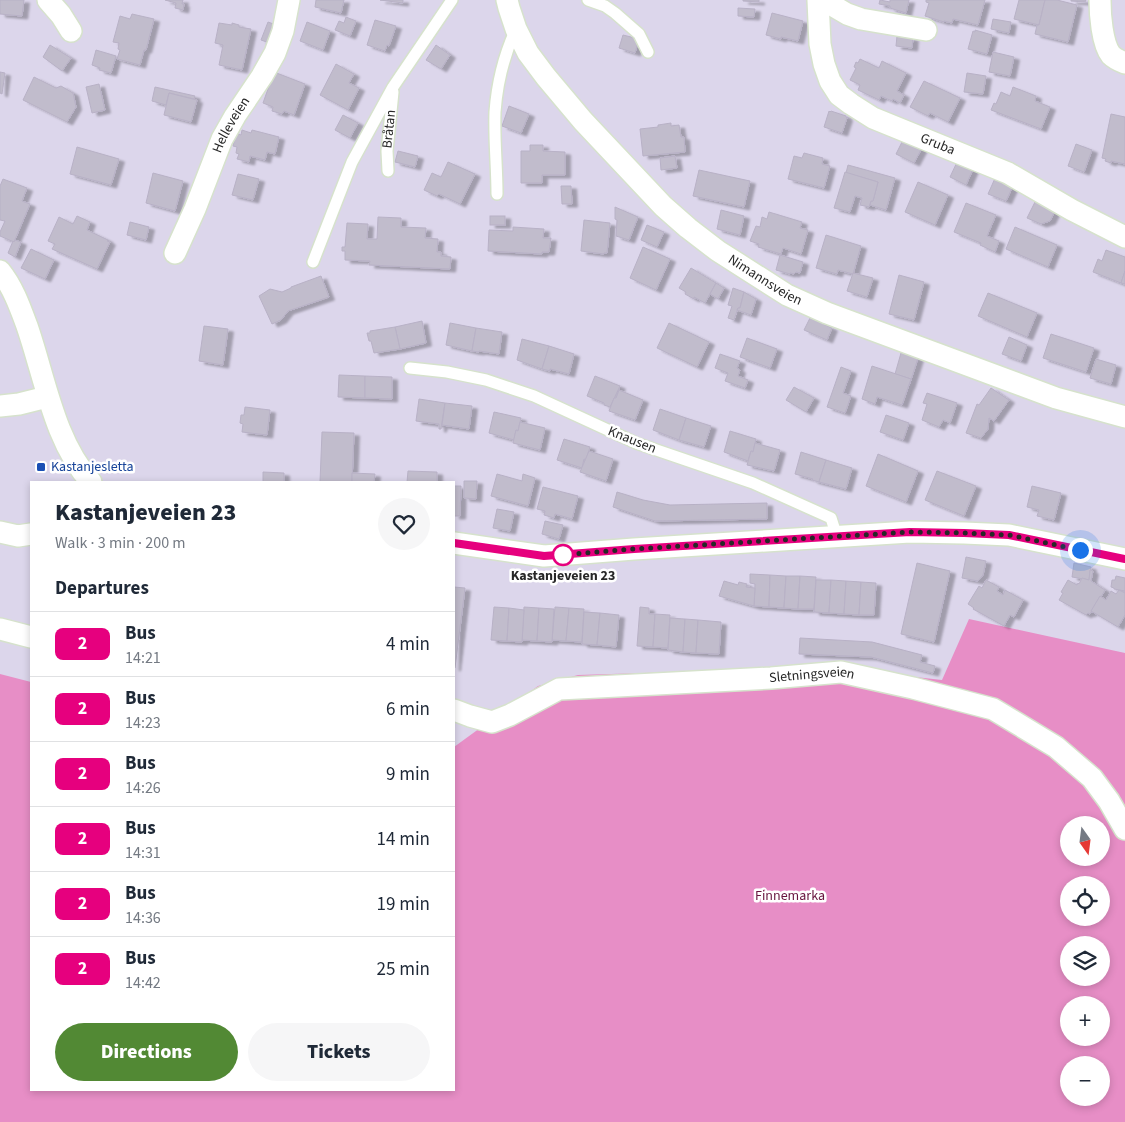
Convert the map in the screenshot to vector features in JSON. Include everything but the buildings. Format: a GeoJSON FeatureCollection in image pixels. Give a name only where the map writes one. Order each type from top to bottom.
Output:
{"type":"FeatureCollection","features":[{"type":"Feature","properties":{"kind":"street"},"geometry":{"type":"LineString","coordinates":[[48,0],[61,15],[71,31]]}},
{"type":"Feature","properties":{"kind":"street","name":"Helleveien"},"geometry":{"type":"LineString","coordinates":[[174,253],[195,209],[222,139],[275,53],[283,31],[289,0]]}},
{"type":"Feature","properties":{"kind":"street","name":"Nimannsveien"},"geometry":{"type":"LineString","coordinates":[[507,0],[516,29],[528,53],[546,77],[583,121],[663,206],[718,251],[787,295],[827,312],[1056,398],[1125,417]]}},
{"type":"Feature","properties":{"kind":"street","name":"Gruba"},"geometry":{"type":"LineString","coordinates":[[818,0],[820,44],[824,64],[830,81],[839,95],[873,118],[1008,173],[1072,210],[1125,237]]}},
{"type":"Feature","properties":{"kind":"street"},"geometry":{"type":"LineString","coordinates":[[823,0],[847,14],[862,19],[926,30]]}},
{"type":"Feature","properties":{"kind":"street"},"geometry":{"type":"LineString","coordinates":[[1100,0],[1100,19],[1110,54],[1125,63]]}},
{"type":"Feature","properties":{"kind":"street"},"geometry":{"type":"LineString","coordinates":[[0,271],[19,304],[33,344],[47,397],[67,445],[81,471],[90,481]]}},
{"type":"Feature","properties":{"kind":"street"},"geometry":{"type":"LineString","coordinates":[[0,406],[19,404],[47,397]]}},
{"type":"Feature","properties":{"kind":"street"},"geometry":{"type":"LineString","coordinates":[[0,532],[18,536],[30,534]]}},
{"type":"Feature","properties":{"kind":"street"},"geometry":{"type":"LineString","coordinates":[[455,543],[544,556],[910,532],[964,533],[1009,535],[1125,559]]}},
{"type":"Feature","properties":{"kind":"street"},"geometry":{"type":"LineString","coordinates":[[0,629],[30,637]]}},
{"type":"Feature","properties":{"kind":"street","name":"Sletningsveien"},"geometry":{"type":"LineString","coordinates":[[455,710],[492,722],[510,715],[559,689],[770,678],[841,672],[913,688],[992,709],[1056,747],[1092,778],[1109,801],[1125,829]]}},
{"type":"Feature","properties":{"kind":"lane"},"geometry":{"type":"LineString","coordinates":[[313,262],[352,162],[393,87],[452,0]]}},
{"type":"Feature","properties":{"kind":"lane"},"geometry":{"type":"LineString","coordinates":[[588,0],[615,12],[639,34],[648,52]]}},
{"type":"Feature","properties":{"kind":"lane"},"geometry":{"type":"LineString","coordinates":[[497,194],[496,99],[505,55],[516,29]]}},
{"type":"Feature","properties":{"kind":"lane","name":"Bråtan"},"geometry":{"type":"LineString","coordinates":[[388,171],[387,151],[393,87]]}},
{"type":"Feature","properties":{"kind":"lane","name":"Knausen"},"geometry":{"type":"LineString","coordinates":[[410,368],[446,372],[486,380],[534,396],[636,443],[753,483],[831,518],[837,537]]}},
{"type":"Feature","properties":{"kind":"green space","name":"Finnemarka"},"geometry":{"type":"Polygon","coordinates":[[[969,619],[1125,653],[1125,1122],[0,1122],[0,674],[30,682],[30,1091],[455,1091],[455,746],[538,686],[578,675],[844,669],[942,680],[969,619]]]}},
{"type":"Feature","properties":{"kind":"bus line","name":"2"},"geometry":{"type":"LineString","coordinates":[[455,543],[544,556],[910,532],[964,533],[1009,535],[1125,559]]}},
{"type":"Feature","properties":{"kind":"place","name":"Kastanjesletta"},"geometry":{"type":"Point","coordinates":[41,467]}},
{"type":"Feature","properties":{"kind":"place","name":"Kastanjeveien 23"},"geometry":{"type":"Point","coordinates":[563,555]}},
{"type":"Feature","properties":{"kind":"route"},"geometry":{"type":"LineString","coordinates":[[563,555],[910,532],[1009,535],[1080,550]]}}]}
